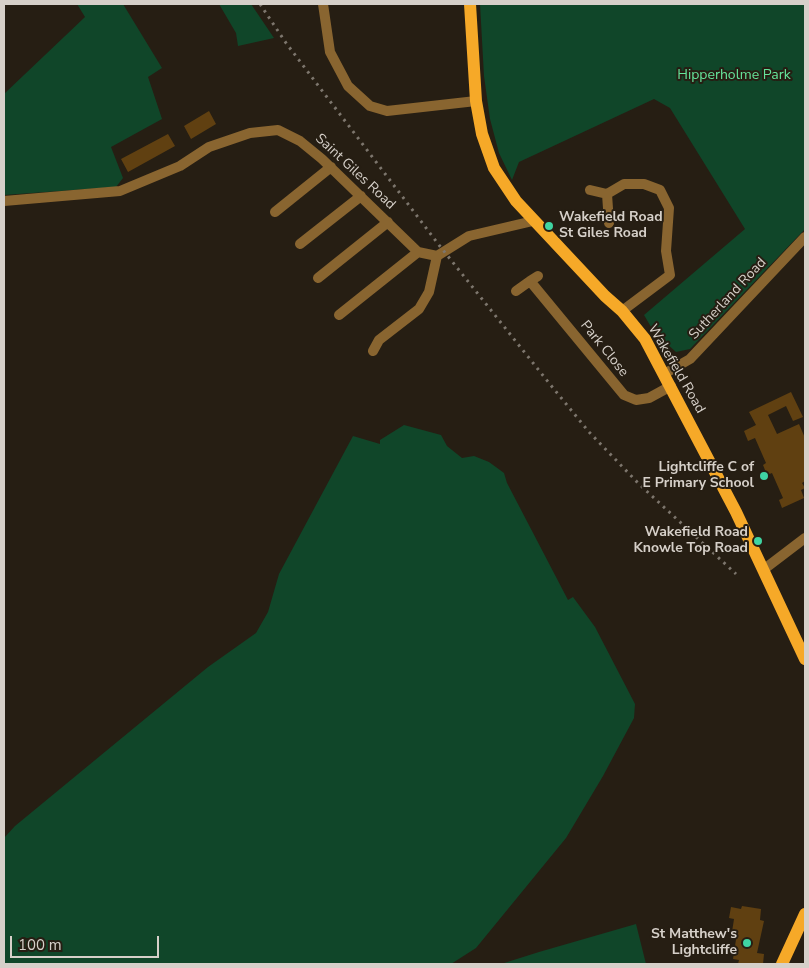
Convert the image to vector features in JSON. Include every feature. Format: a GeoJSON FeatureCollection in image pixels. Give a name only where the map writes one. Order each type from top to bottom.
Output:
{"type":"FeatureCollection","features":[{"type":"Feature","properties":{"kind":"main road","name":"Wakefield Road"},"geometry":{"type":"LineString","coordinates":[[470,4],[476,101],[482,134],[494,168],[516,201],[533,221],[605,296],[622,311],[645,339],[671,386],[763,570],[805,659]]}},
{"type":"Feature","properties":{"kind":"main road"},"geometry":{"type":"LineString","coordinates":[[782,964],[805,914]]}},
{"type":"Feature","properties":{"kind":"street"},"geometry":{"type":"LineString","coordinates":[[323,4],[330,52],[348,86],[370,106],[387,111],[476,101]]}},
{"type":"Feature","properties":{"kind":"street","name":"Saint Giles Road"},"geometry":{"type":"LineString","coordinates":[[4,201],[120,190],[180,166],[209,147],[259,132],[278,130],[300,141],[331,167],[418,252]]}},
{"type":"Feature","properties":{"kind":"street"},"geometry":{"type":"LineString","coordinates":[[275,212],[331,167]]}},
{"type":"Feature","properties":{"kind":"street"},"geometry":{"type":"LineString","coordinates":[[590,190],[608,194],[624,184],[644,184],[660,190],[669,208],[666,251],[670,275],[622,311]]}},
{"type":"Feature","properties":{"kind":"street"},"geometry":{"type":"LineString","coordinates":[[608,194],[609,223]]}},
{"type":"Feature","properties":{"kind":"street"},"geometry":{"type":"LineString","coordinates":[[300,244],[361,196]]}},
{"type":"Feature","properties":{"kind":"street"},"geometry":{"type":"LineString","coordinates":[[338,315],[418,252],[437,256],[469,236],[533,221]]}},
{"type":"Feature","properties":{"kind":"street"},"geometry":{"type":"LineString","coordinates":[[318,278],[388,222]]}},
{"type":"Feature","properties":{"kind":"street","name":"Sutherland Road"},"geometry":{"type":"LineString","coordinates":[[664,374],[690,359],[805,237]]}},
{"type":"Feature","properties":{"kind":"street"},"geometry":{"type":"LineString","coordinates":[[374,351],[380,340],[419,309],[429,292],[437,256]]}},
{"type":"Feature","properties":{"kind":"street","name":"Park Close"},"geometry":{"type":"LineString","coordinates":[[516,291],[534,278],[624,396],[636,400],[649,398],[671,386]]}},
{"type":"Feature","properties":{"kind":"street"},"geometry":{"type":"LineString","coordinates":[[763,570],[805,538]]}},
{"type":"Feature","properties":{"kind":"green space"},"geometry":{"type":"Polygon","coordinates":[[[77,4],[123,4],[162,68],[148,77],[162,119],[111,147],[123,178],[116,187],[4,195],[4,94],[85,17],[77,4]]]}},
{"type":"Feature","properties":{"kind":"green space"},"geometry":{"type":"Polygon","coordinates":[[[219,4],[251,4],[274,38],[238,46],[236,33],[219,4]]]}},
{"type":"Feature","properties":{"kind":"green space","name":"Hipperholme Park"},"geometry":{"type":"Polygon","coordinates":[[[480,4],[805,4],[805,229],[690,349],[676,352],[654,332],[644,315],[745,229],[670,108],[654,99],[519,162],[512,180],[499,153],[490,119],[484,76],[480,4]]]}},
{"type":"Feature","properties":{"kind":"green space"},"geometry":{"type":"Polygon","coordinates":[[[404,425],[441,435],[447,446],[462,458],[474,456],[489,462],[504,473],[507,483],[568,600],[573,597],[595,627],[635,704],[634,718],[603,776],[566,838],[476,948],[451,964],[4,964],[4,838],[15,826],[208,667],[256,633],[268,612],[279,574],[353,436],[380,444],[380,440],[404,425]]]}},
{"type":"Feature","properties":{"kind":"green space"},"geometry":{"type":"Polygon","coordinates":[[[636,924],[646,964],[501,964],[539,952],[636,924]]]}},
{"type":"Feature","properties":{"kind":"building"},"geometry":{"type":"Polygon","coordinates":[[[209,111],[216,124],[191,139],[184,126],[209,111]]]}},
{"type":"Feature","properties":{"kind":"building"},"geometry":{"type":"Polygon","coordinates":[[[168,134],[175,146],[128,172],[121,159],[168,134]]]}},
{"type":"Feature","properties":{"kind":"building"},"geometry":{"type":"Polygon","coordinates":[[[791,392],[803,417],[793,421],[786,406],[768,415],[777,434],[799,424],[805,438],[805,481],[802,483],[805,488],[801,490],[804,498],[782,508],[779,500],[783,498],[772,473],[767,475],[763,465],[766,463],[755,438],[748,441],[744,431],[756,425],[749,412],[791,392]]]}},
{"type":"Feature","properties":{"kind":"building","name":"St Matthew's Lightcliffe"},"geometry":{"type":"Polygon","coordinates":[[[742,906],[761,909],[760,920],[764,921],[757,953],[764,954],[763,964],[738,964],[739,960],[733,959],[737,933],[732,932],[734,919],[729,918],[731,907],[741,909],[742,906]]]}},
{"type":"Feature","properties":{"kind":"railway"},"geometry":{"type":"LineString","coordinates":[[260,4],[286,43],[439,245],[589,432],[639,484],[736,574]]}},
{"type":"Feature","properties":{"kind":"place","name":"Wakefield Road St Giles Road"},"geometry":{"type":"Point","coordinates":[549,226]}},
{"type":"Feature","properties":{"kind":"place","name":"Lightcliffe C of E Primary School"},"geometry":{"type":"Point","coordinates":[764,476]}},
{"type":"Feature","properties":{"kind":"place","name":"Wakefield Road Knowle Top Road"},"geometry":{"type":"Point","coordinates":[758,541]}},
{"type":"Feature","properties":{"kind":"place","name":"St Matthew's Lightcliffe"},"geometry":{"type":"Point","coordinates":[747,943]}}]}
